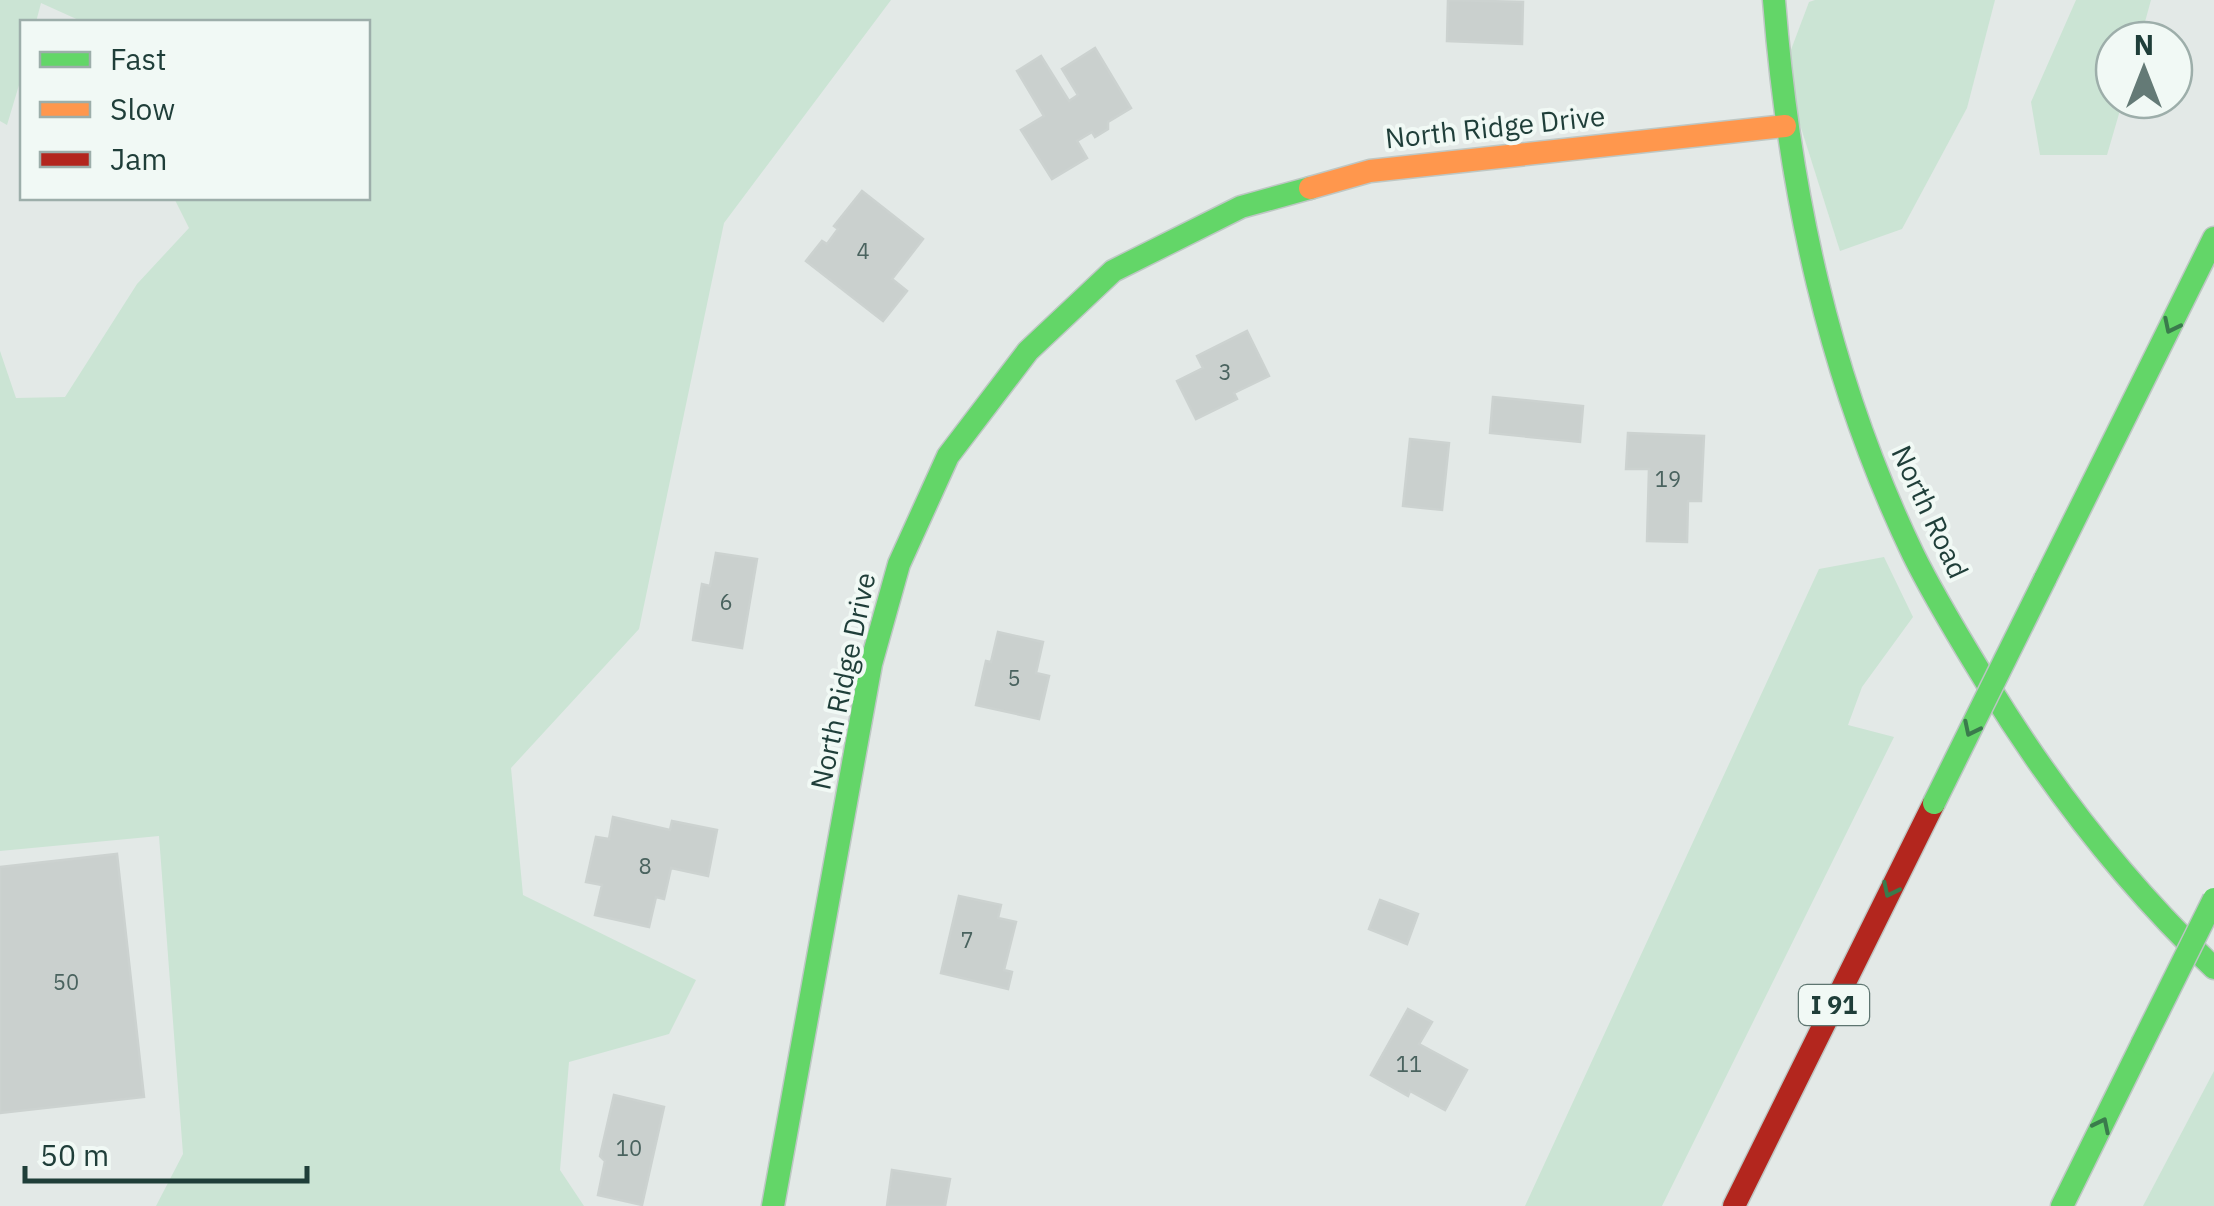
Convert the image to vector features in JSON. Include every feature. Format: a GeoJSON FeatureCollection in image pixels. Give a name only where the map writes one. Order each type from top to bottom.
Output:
{"type":"FeatureCollection","features":[{"type":"Feature","properties":{"kind":"main road","name":"North Road"},"geometry":{"type":"LineString","coordinates":[[1774,0],[1785,126],[1807,248],[1841,374],[1867,448],[1914,556],[1965,648],[2052,782],[2143,896],[2214,968]]}},
{"type":"Feature","properties":{"kind":"main road","name":"North Ridge Drive"},"geometry":{"type":"LineString","coordinates":[[774,1206],[871,664],[899,564],[948,456],[1028,351],[1113,271],[1241,207],[1370,171],[1785,126]]}},
{"type":"Feature","properties":{"kind":"main road","name":"I 91"},"geometry":{"type":"LineString","coordinates":[[1734,1206],[2214,238]]}},
{"type":"Feature","properties":{"kind":"main road"},"geometry":{"type":"LineString","coordinates":[[2062,1206],[2214,899]]}},
{"type":"Feature","properties":{"kind":"green space"},"geometry":{"type":"Polygon","coordinates":[[[0,0],[891,0],[724,223],[639,629],[511,768],[523,895],[696,980],[669,1034],[569,1062],[560,1170],[584,1206],[156,1206],[183,1154],[159,836],[0,851],[0,351],[16,398],[65,397],[137,284],[189,228],[175,200],[370,200],[370,20],[79,20],[41,3],[37,20],[20,20],[20,82],[7,125],[0,121],[0,0]]]}},
{"type":"Feature","properties":{"kind":"green space"},"geometry":{"type":"Polygon","coordinates":[[[1995,0],[1967,108],[1902,229],[1840,251],[1783,71],[1809,2],[1995,0]]]}},
{"type":"Feature","properties":{"kind":"green space"},"geometry":{"type":"Polygon","coordinates":[[[2076,0],[2151,0],[2146,20],[2094,20],[2094,120],[2117,120],[2107,155],[2040,155],[2031,102],[2076,0]]]}},
{"type":"Feature","properties":{"kind":"green space"},"geometry":{"type":"Polygon","coordinates":[[[1884,557],[1913,617],[1862,687],[1848,725],[1894,737],[1662,1206],[1525,1206],[1819,569],[1884,557]]]}},
{"type":"Feature","properties":{"kind":"green space"},"geometry":{"type":"Polygon","coordinates":[[[2214,1071],[2214,1206],[2143,1206],[2214,1071]]]}},
{"type":"Feature","properties":{"kind":"building"},"geometry":{"type":"Polygon","coordinates":[[[1448,0],[1523,2],[1522,44],[1447,41],[1448,0]]]}},
{"type":"Feature","properties":{"kind":"building"},"geometry":{"type":"Polygon","coordinates":[[[1095,48],[1131,108],[1108,122],[1108,129],[1095,137],[1092,132],[1077,141],[1087,158],[1052,179],[1021,130],[1044,116],[1017,71],[1041,56],[1069,101],[1078,95],[1062,69],[1095,48]]]}},
{"type":"Feature","properties":{"kind":"building"},"geometry":{"type":"Polygon","coordinates":[[[862,191],[923,239],[892,279],[907,291],[883,321],[806,261],[822,241],[827,244],[838,229],[834,226],[862,191]]]}},
{"type":"Feature","properties":{"kind":"building"},"geometry":{"type":"Polygon","coordinates":[[[1247,331],[1269,376],[1234,393],[1237,399],[1196,419],[1177,381],[1203,368],[1197,356],[1247,331]]]}},
{"type":"Feature","properties":{"kind":"building"},"geometry":{"type":"Polygon","coordinates":[[[1493,397],[1583,406],[1580,442],[1490,433],[1493,397]]]}},
{"type":"Feature","properties":{"kind":"building"},"geometry":{"type":"Polygon","coordinates":[[[1628,433],[1704,436],[1701,501],[1688,501],[1687,542],[1647,541],[1649,469],[1626,469],[1628,433]]]}},
{"type":"Feature","properties":{"kind":"building"},"geometry":{"type":"Polygon","coordinates":[[[1410,439],[1449,443],[1442,510],[1403,506],[1410,439]]]}},
{"type":"Feature","properties":{"kind":"building"},"geometry":{"type":"Polygon","coordinates":[[[716,553],[757,559],[742,648],[693,640],[702,584],[710,586],[716,553]]]}},
{"type":"Feature","properties":{"kind":"building"},"geometry":{"type":"Polygon","coordinates":[[[998,632],[1043,642],[1036,673],[1049,676],[1039,719],[976,705],[986,661],[991,662],[998,632]]]}},
{"type":"Feature","properties":{"kind":"building"},"geometry":{"type":"Polygon","coordinates":[[[613,817],[670,830],[672,821],[717,830],[708,876],[671,868],[664,899],[656,897],[649,927],[595,915],[602,885],[586,882],[596,837],[609,839],[613,817]]]}},
{"type":"Feature","properties":{"kind":"building"},"geometry":{"type":"Polygon","coordinates":[[[117,854],[144,1097],[0,1113],[0,867],[117,854]]]}},
{"type":"Feature","properties":{"kind":"building"},"geometry":{"type":"Polygon","coordinates":[[[959,896],[1001,905],[998,918],[1016,922],[1004,970],[1012,972],[1008,989],[941,973],[959,896]]]}},
{"type":"Feature","properties":{"kind":"building"},"geometry":{"type":"Polygon","coordinates":[[[1380,900],[1418,914],[1407,944],[1369,929],[1380,900]]]}},
{"type":"Feature","properties":{"kind":"building"},"geometry":{"type":"Polygon","coordinates":[[[1408,1009],[1432,1022],[1419,1044],[1467,1070],[1445,1110],[1410,1091],[1408,1096],[1371,1075],[1408,1009]]]}},
{"type":"Feature","properties":{"kind":"building"},"geometry":{"type":"Polygon","coordinates":[[[614,1095],[664,1107],[642,1205],[598,1195],[605,1161],[600,1156],[614,1095]]]}},
{"type":"Feature","properties":{"kind":"building"},"geometry":{"type":"Polygon","coordinates":[[[892,1170],[950,1179],[945,1206],[887,1206],[892,1170]]]}},
{"type":"Feature","properties":{"kind":"traffic: fast"},"geometry":{"type":"LineString","coordinates":[[1774,0],[1790,143],[1818,283],[1858,421],[1913,554],[1988,685],[2064,798],[2120,869],[2214,968]]}},
{"type":"Feature","properties":{"kind":"traffic: fast"},"geometry":{"type":"LineString","coordinates":[[773,1206],[871,664],[899,564],[948,456],[1028,351],[1113,271],[1241,207],[1310,188]]}},
{"type":"Feature","properties":{"kind":"traffic: fast"},"geometry":{"type":"LineString","coordinates":[[2045,579],[2214,238]]}},
{"type":"Feature","properties":{"kind":"traffic: fast"},"geometry":{"type":"LineString","coordinates":[[1934,803],[2045,579]]}},
{"type":"Feature","properties":{"kind":"traffic: fast"},"geometry":{"type":"LineString","coordinates":[[2142,1044],[2214,899]]}},
{"type":"Feature","properties":{"kind":"traffic: fast"},"geometry":{"type":"LineString","coordinates":[[2062,1206],[2142,1044]]}},
{"type":"Feature","properties":{"kind":"traffic: slow"},"geometry":{"type":"LineString","coordinates":[[1310,188],[1370,171],[1785,126]]}},
{"type":"Feature","properties":{"kind":"traffic: jam"},"geometry":{"type":"LineString","coordinates":[[1734,1206],[1934,803]]}}]}
